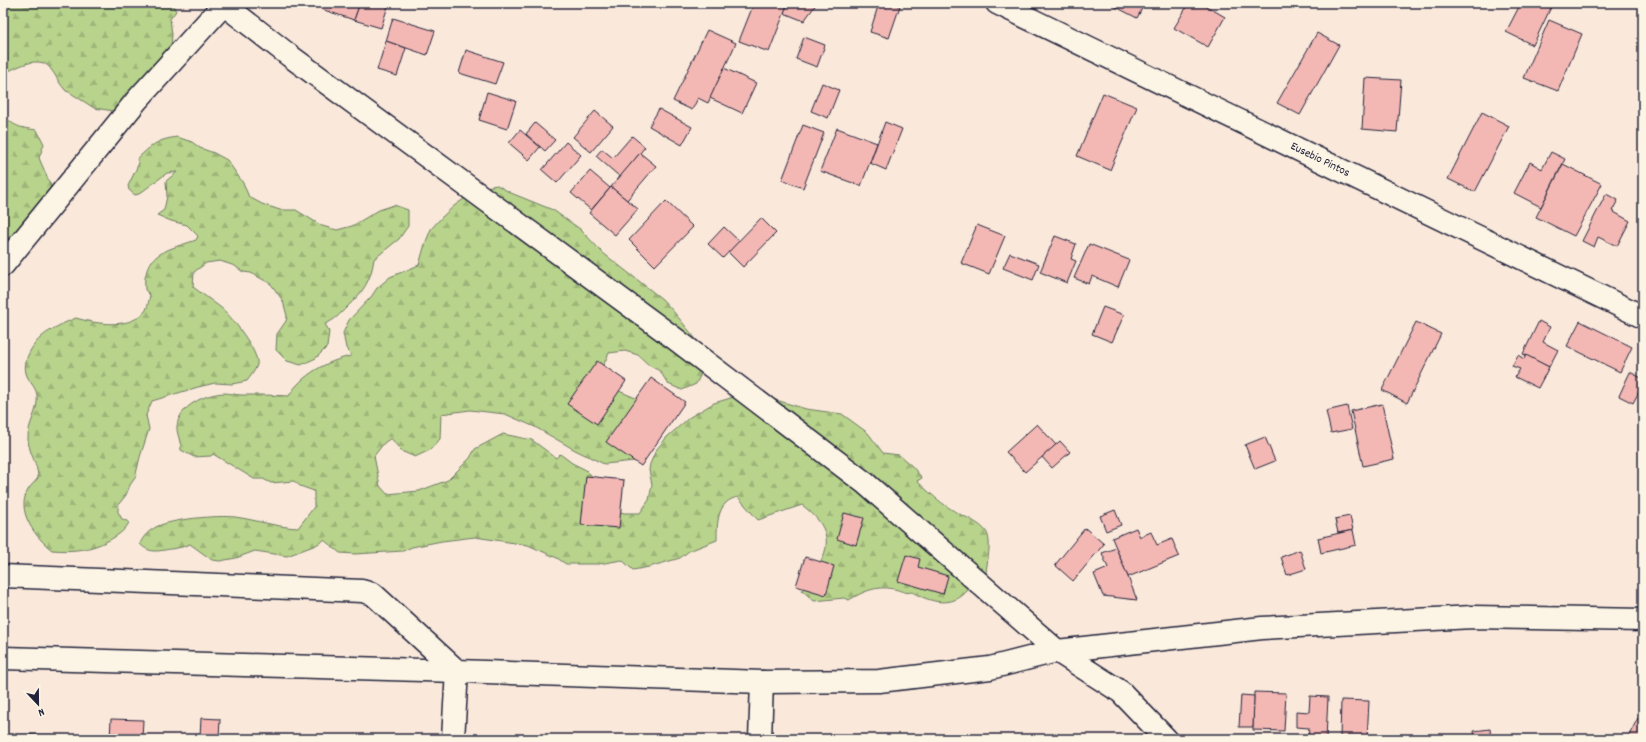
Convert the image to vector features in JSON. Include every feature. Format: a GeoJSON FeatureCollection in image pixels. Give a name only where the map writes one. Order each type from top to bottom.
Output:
{"type":"FeatureCollection","features":[{"type":"Feature","properties":{"kind":"street","name":"Eusebio Pintos"},"geometry":{"type":"LineString","coordinates":[[997,3],[1643,316]]}},
{"type":"Feature","properties":{"kind":"street"},"geometry":{"type":"LineString","coordinates":[[3,266],[137,100],[223,4],[290,56],[674,338],[865,483],[1057,651],[1121,692],[1166,739]]}},
{"type":"Feature","properties":{"kind":"street"},"geometry":{"type":"LineString","coordinates":[[3,576],[362,590],[373,594],[457,671]]}},
{"type":"Feature","properties":{"kind":"street"},"geometry":{"type":"LineString","coordinates":[[3,658],[457,671],[762,682],[879,681],[990,668],[1057,651],[1262,628],[1473,617],[1643,620]]}},
{"type":"Feature","properties":{"kind":"street"},"geometry":{"type":"LineString","coordinates":[[453,739],[457,671]]}},
{"type":"Feature","properties":{"kind":"street"},"geometry":{"type":"LineString","coordinates":[[760,739],[762,682]]}},
{"type":"Feature","properties":{"kind":"green space"},"geometry":{"type":"Polygon","coordinates":[[[3,3],[172,3],[176,11],[170,19],[172,34],[171,48],[114,111],[94,108],[66,91],[50,68],[40,62],[33,62],[3,74],[3,3]]]}},
{"type":"Feature","properties":{"kind":"green space"},"geometry":{"type":"Polygon","coordinates":[[[3,112],[13,124],[37,130],[44,144],[39,158],[51,186],[35,219],[8,238],[3,239],[3,112]]]}},
{"type":"Feature","properties":{"kind":"green space"},"geometry":{"type":"Polygon","coordinates":[[[177,137],[192,142],[200,148],[227,160],[243,183],[249,197],[262,204],[280,210],[296,210],[322,226],[337,230],[352,226],[379,210],[394,205],[408,210],[408,226],[399,239],[374,259],[371,274],[358,296],[337,317],[325,324],[329,331],[327,347],[316,358],[301,365],[287,361],[276,350],[277,334],[286,321],[287,316],[283,301],[271,284],[251,273],[243,272],[235,266],[220,261],[206,263],[194,272],[193,287],[217,304],[237,325],[249,343],[257,359],[255,369],[247,381],[232,384],[215,383],[152,401],[146,415],[149,429],[135,478],[126,495],[118,505],[118,512],[122,519],[129,522],[126,527],[122,532],[110,540],[96,546],[76,550],[52,550],[34,531],[29,523],[24,507],[28,490],[38,478],[37,468],[28,440],[29,428],[36,407],[37,395],[26,373],[26,361],[31,350],[43,335],[76,318],[93,322],[113,324],[132,321],[140,316],[146,310],[150,295],[145,290],[145,278],[149,266],[153,260],[165,251],[196,240],[198,236],[187,225],[171,221],[157,215],[164,210],[167,196],[166,181],[177,172],[167,173],[139,194],[135,195],[129,190],[128,186],[139,163],[137,159],[155,144],[177,137]]]}},
{"type":"Feature","properties":{"kind":"green space"},"geometry":{"type":"Polygon","coordinates":[[[497,185],[511,193],[553,210],[580,229],[603,253],[662,299],[695,338],[701,354],[703,370],[696,384],[682,390],[668,384],[660,371],[650,366],[638,355],[625,351],[609,353],[602,368],[619,391],[638,399],[635,461],[604,464],[575,450],[535,427],[505,414],[470,410],[441,414],[440,439],[430,450],[415,457],[401,451],[391,438],[384,443],[374,456],[380,486],[387,494],[419,491],[448,480],[470,458],[475,449],[503,434],[532,440],[556,458],[560,454],[572,463],[586,470],[597,481],[609,508],[624,513],[640,513],[649,500],[652,485],[649,470],[650,464],[656,450],[667,437],[690,417],[714,403],[744,394],[776,400],[806,409],[842,414],[868,433],[883,453],[899,455],[912,466],[922,478],[917,481],[930,493],[942,503],[982,527],[986,531],[989,547],[986,573],[978,579],[962,596],[948,602],[933,601],[912,592],[907,593],[888,588],[864,592],[849,600],[844,598],[814,601],[802,590],[807,576],[822,560],[826,549],[825,534],[819,521],[802,505],[758,520],[738,497],[731,499],[722,508],[718,520],[717,540],[689,551],[680,558],[633,570],[622,560],[599,564],[566,564],[557,558],[528,545],[475,537],[442,541],[412,547],[403,551],[355,554],[340,553],[324,540],[316,545],[287,556],[255,551],[236,558],[220,561],[212,560],[190,544],[179,548],[151,551],[140,544],[146,534],[156,527],[163,524],[195,518],[235,517],[298,528],[314,507],[314,491],[300,486],[294,481],[271,483],[263,479],[254,479],[213,454],[211,456],[194,457],[181,450],[177,428],[179,419],[194,402],[217,394],[289,396],[294,388],[308,375],[333,361],[351,356],[346,348],[343,333],[349,320],[371,297],[377,288],[390,277],[419,265],[431,229],[454,206],[479,188],[497,185]]]}},
{"type":"Feature","properties":{"kind":"building"},"geometry":{"type":"Polygon","coordinates":[[[323,3],[360,3],[354,20],[321,9],[323,3]]]}},
{"type":"Feature","properties":{"kind":"building"},"geometry":{"type":"Polygon","coordinates":[[[360,3],[389,3],[381,28],[354,20],[360,3]]]}},
{"type":"Feature","properties":{"kind":"building"},"geometry":{"type":"Polygon","coordinates":[[[754,3],[788,3],[769,52],[739,41],[754,3]]]}},
{"type":"Feature","properties":{"kind":"building"},"geometry":{"type":"Polygon","coordinates":[[[788,3],[817,3],[804,21],[784,13],[788,3]]]}},
{"type":"Feature","properties":{"kind":"building"},"geometry":{"type":"Polygon","coordinates":[[[879,3],[890,3],[900,6],[889,38],[870,32],[879,3]]]}},
{"type":"Feature","properties":{"kind":"building"},"geometry":{"type":"Polygon","coordinates":[[[1115,3],[1145,3],[1137,18],[1114,6],[1115,3]]]}},
{"type":"Feature","properties":{"kind":"building"},"geometry":{"type":"Polygon","coordinates":[[[1189,3],[1201,3],[1225,17],[1208,47],[1174,28],[1189,3]]]}},
{"type":"Feature","properties":{"kind":"building"},"geometry":{"type":"Polygon","coordinates":[[[1521,3],[1553,3],[1533,45],[1506,32],[1521,3]]]}},
{"type":"Feature","properties":{"kind":"building"},"geometry":{"type":"Polygon","coordinates":[[[393,18],[435,31],[427,55],[386,41],[393,18]]]}},
{"type":"Feature","properties":{"kind":"building"},"geometry":{"type":"Polygon","coordinates":[[[1549,20],[1582,34],[1558,91],[1524,78],[1549,20]]]}},
{"type":"Feature","properties":{"kind":"building"},"geometry":{"type":"Polygon","coordinates":[[[707,30],[736,43],[708,103],[698,98],[692,110],[673,101],[707,30]]]}},
{"type":"Feature","properties":{"kind":"building"},"geometry":{"type":"Polygon","coordinates":[[[1317,33],[1339,45],[1300,115],[1277,103],[1317,33]]]}},
{"type":"Feature","properties":{"kind":"building"},"geometry":{"type":"Polygon","coordinates":[[[804,37],[825,45],[817,67],[796,59],[804,37]]]}},
{"type":"Feature","properties":{"kind":"building"},"geometry":{"type":"Polygon","coordinates":[[[386,41],[406,48],[397,76],[377,70],[386,41]]]}},
{"type":"Feature","properties":{"kind":"building"},"geometry":{"type":"Polygon","coordinates":[[[466,50],[503,62],[495,84],[459,73],[466,50]]]}},
{"type":"Feature","properties":{"kind":"building"},"geometry":{"type":"Polygon","coordinates":[[[724,68],[756,83],[742,113],[710,98],[724,68]]]}},
{"type":"Feature","properties":{"kind":"building"},"geometry":{"type":"Polygon","coordinates":[[[1365,78],[1401,80],[1397,132],[1362,129],[1365,78]]]}},
{"type":"Feature","properties":{"kind":"building"},"geometry":{"type":"Polygon","coordinates":[[[822,83],[839,90],[828,118],[811,111],[822,83]]]}},
{"type":"Feature","properties":{"kind":"building"},"geometry":{"type":"Polygon","coordinates":[[[487,92],[516,101],[507,129],[479,120],[487,92]]]}},
{"type":"Feature","properties":{"kind":"building"},"geometry":{"type":"Polygon","coordinates":[[[1103,93],[1137,107],[1110,170],[1077,156],[1103,93]]]}},
{"type":"Feature","properties":{"kind":"building"},"geometry":{"type":"Polygon","coordinates":[[[659,109],[692,127],[682,145],[649,126],[659,109]]]}},
{"type":"Feature","properties":{"kind":"building"},"geometry":{"type":"Polygon","coordinates":[[[595,111],[613,126],[591,152],[573,137],[595,111]]]}},
{"type":"Feature","properties":{"kind":"building"},"geometry":{"type":"Polygon","coordinates":[[[1482,112],[1509,126],[1475,192],[1448,179],[1482,112]]]}},
{"type":"Feature","properties":{"kind":"building"},"geometry":{"type":"Polygon","coordinates":[[[885,122],[902,129],[886,170],[870,163],[885,122]]]}},
{"type":"Feature","properties":{"kind":"building"},"geometry":{"type":"Polygon","coordinates":[[[535,123],[555,140],[545,151],[526,134],[535,123]]]}},
{"type":"Feature","properties":{"kind":"building"},"geometry":{"type":"Polygon","coordinates":[[[803,125],[824,133],[803,188],[782,180],[803,125]]]}},
{"type":"Feature","properties":{"kind":"building"},"geometry":{"type":"Polygon","coordinates":[[[837,128],[877,143],[861,186],[820,171],[837,128]]]}},
{"type":"Feature","properties":{"kind":"building"},"geometry":{"type":"Polygon","coordinates":[[[520,130],[540,147],[529,160],[509,143],[520,130]]]}},
{"type":"Feature","properties":{"kind":"building"},"geometry":{"type":"Polygon","coordinates":[[[632,136],[645,147],[620,177],[596,156],[602,149],[613,158],[632,136]]]}},
{"type":"Feature","properties":{"kind":"building"},"geometry":{"type":"Polygon","coordinates":[[[566,142],[581,155],[557,183],[542,170],[566,142]]]}},
{"type":"Feature","properties":{"kind":"building"},"geometry":{"type":"Polygon","coordinates":[[[1551,152],[1565,159],[1541,207],[1514,193],[1530,162],[1542,169],[1551,152]]]}},
{"type":"Feature","properties":{"kind":"building"},"geometry":{"type":"Polygon","coordinates":[[[640,153],[656,166],[627,200],[611,187],[640,153]]]}},
{"type":"Feature","properties":{"kind":"building"},"geometry":{"type":"Polygon","coordinates":[[[1563,164],[1602,184],[1574,236],[1536,217],[1563,164]]]}},
{"type":"Feature","properties":{"kind":"building"},"geometry":{"type":"Polygon","coordinates":[[[590,171],[610,188],[591,210],[571,193],[590,171]]]}},
{"type":"Feature","properties":{"kind":"building"},"geometry":{"type":"Polygon","coordinates":[[[611,187],[638,209],[615,235],[589,213],[611,187]]]}},
{"type":"Feature","properties":{"kind":"building"},"geometry":{"type":"Polygon","coordinates":[[[1606,194],[1618,200],[1612,211],[1630,221],[1617,246],[1598,237],[1594,247],[1582,241],[1606,194]]]}},
{"type":"Feature","properties":{"kind":"building"},"geometry":{"type":"Polygon","coordinates":[[[666,201],[693,227],[655,266],[629,240],[666,201]]]}},
{"type":"Feature","properties":{"kind":"building"},"geometry":{"type":"Polygon","coordinates":[[[761,218],[776,233],[743,267],[728,252],[761,218]]]}},
{"type":"Feature","properties":{"kind":"building"},"geometry":{"type":"Polygon","coordinates":[[[977,225],[1005,236],[989,274],[961,263],[977,225]]]}},
{"type":"Feature","properties":{"kind":"building"},"geometry":{"type":"Polygon","coordinates":[[[724,227],[739,241],[723,258],[708,244],[724,227]]]}},
{"type":"Feature","properties":{"kind":"building"},"geometry":{"type":"Polygon","coordinates":[[[1055,236],[1076,244],[1071,259],[1076,261],[1067,283],[1040,272],[1055,236]]]}},
{"type":"Feature","properties":{"kind":"building"},"geometry":{"type":"Polygon","coordinates":[[[1089,244],[1129,260],[1118,287],[1092,276],[1089,284],[1074,278],[1089,244]]]}},
{"type":"Feature","properties":{"kind":"building"},"geometry":{"type":"Polygon","coordinates":[[[1010,253],[1039,264],[1033,280],[1003,268],[1010,253]]]}},
{"type":"Feature","properties":{"kind":"building"},"geometry":{"type":"Polygon","coordinates":[[[1103,307],[1124,315],[1112,342],[1092,334],[1103,307]]]}},
{"type":"Feature","properties":{"kind":"building"},"geometry":{"type":"Polygon","coordinates":[[[1539,321],[1550,327],[1543,342],[1558,350],[1549,367],[1523,354],[1539,321]]]}},
{"type":"Feature","properties":{"kind":"building"},"geometry":{"type":"Polygon","coordinates":[[[1580,321],[1632,347],[1620,372],[1567,346],[1580,321]]]}},
{"type":"Feature","properties":{"kind":"building"},"geometry":{"type":"Polygon","coordinates":[[[1416,322],[1441,334],[1407,403],[1382,390],[1416,322]]]}},
{"type":"Feature","properties":{"kind":"building"},"geometry":{"type":"Polygon","coordinates":[[[1518,355],[1524,359],[1526,355],[1549,367],[1538,388],[1515,377],[1520,369],[1512,366],[1518,355]]]}},
{"type":"Feature","properties":{"kind":"building"},"geometry":{"type":"Polygon","coordinates":[[[597,361],[626,381],[597,424],[567,404],[597,361]]]}},
{"type":"Feature","properties":{"kind":"building"},"geometry":{"type":"Polygon","coordinates":[[[1630,372],[1643,379],[1643,384],[1633,403],[1619,396],[1630,372]]]}},
{"type":"Feature","properties":{"kind":"building"},"geometry":{"type":"Polygon","coordinates":[[[651,378],[685,402],[641,466],[606,442],[651,378]]]}},
{"type":"Feature","properties":{"kind":"building"},"geometry":{"type":"Polygon","coordinates":[[[1382,404],[1394,459],[1363,466],[1351,411],[1382,404]]]}},
{"type":"Feature","properties":{"kind":"building"},"geometry":{"type":"Polygon","coordinates":[[[1347,406],[1352,429],[1331,433],[1326,411],[1347,406]]]}},
{"type":"Feature","properties":{"kind":"building"},"geometry":{"type":"Polygon","coordinates":[[[1037,424],[1056,445],[1025,472],[1006,452],[1037,424]]]}},
{"type":"Feature","properties":{"kind":"building"},"geometry":{"type":"Polygon","coordinates":[[[1265,437],[1275,461],[1255,469],[1245,445],[1265,437]]]}},
{"type":"Feature","properties":{"kind":"building"},"geometry":{"type":"Polygon","coordinates":[[[1060,441],[1070,452],[1052,468],[1042,457],[1060,441]]]}},
{"type":"Feature","properties":{"kind":"building"},"geometry":{"type":"Polygon","coordinates":[[[586,476],[624,480],[619,528],[581,525],[586,476]]]}},
{"type":"Feature","properties":{"kind":"building"},"geometry":{"type":"Polygon","coordinates":[[[1115,510],[1121,525],[1106,531],[1100,516],[1115,510]]]}},
{"type":"Feature","properties":{"kind":"building"},"geometry":{"type":"Polygon","coordinates":[[[844,513],[864,518],[856,545],[837,539],[844,513]]]}},
{"type":"Feature","properties":{"kind":"building"},"geometry":{"type":"Polygon","coordinates":[[[1350,516],[1353,530],[1338,533],[1335,519],[1350,516]]]}},
{"type":"Feature","properties":{"kind":"building"},"geometry":{"type":"Polygon","coordinates":[[[1085,528],[1104,544],[1073,581],[1055,565],[1085,528]]]}},
{"type":"Feature","properties":{"kind":"building"},"geometry":{"type":"Polygon","coordinates":[[[1136,528],[1140,537],[1151,532],[1157,545],[1172,539],[1179,556],[1128,577],[1112,538],[1136,528]]]}},
{"type":"Feature","properties":{"kind":"building"},"geometry":{"type":"Polygon","coordinates":[[[1353,530],[1356,545],[1321,553],[1318,538],[1353,530]]]}},
{"type":"Feature","properties":{"kind":"building"},"geometry":{"type":"Polygon","coordinates":[[[1116,548],[1137,600],[1103,596],[1094,574],[1108,568],[1102,553],[1116,548]]]}},
{"type":"Feature","properties":{"kind":"building"},"geometry":{"type":"Polygon","coordinates":[[[1300,550],[1306,569],[1287,575],[1281,557],[1300,550]]]}},
{"type":"Feature","properties":{"kind":"building"},"geometry":{"type":"Polygon","coordinates":[[[906,555],[920,559],[918,567],[948,576],[943,594],[898,581],[906,555]]]}},
{"type":"Feature","properties":{"kind":"building"},"geometry":{"type":"Polygon","coordinates":[[[805,557],[834,566],[826,595],[796,586],[805,557]]]}},
{"type":"Feature","properties":{"kind":"building"},"geometry":{"type":"Polygon","coordinates":[[[1254,692],[1286,693],[1284,731],[1253,730],[1254,692]]]}},
{"type":"Feature","properties":{"kind":"building"},"geometry":{"type":"Polygon","coordinates":[[[1241,695],[1254,696],[1253,727],[1239,727],[1241,695]]]}},
{"type":"Feature","properties":{"kind":"building"},"geometry":{"type":"Polygon","coordinates":[[[1310,696],[1328,697],[1326,739],[1308,739],[1309,728],[1296,727],[1296,711],[1309,712],[1310,696]]]}},
{"type":"Feature","properties":{"kind":"building"},"geometry":{"type":"Polygon","coordinates":[[[1341,700],[1369,701],[1367,739],[1340,739],[1341,700]]]}},
{"type":"Feature","properties":{"kind":"building"},"geometry":{"type":"Polygon","coordinates":[[[201,718],[220,719],[219,738],[200,737],[201,718]]]}},
{"type":"Feature","properties":{"kind":"building"},"geometry":{"type":"Polygon","coordinates":[[[1638,718],[1643,720],[1643,739],[1627,739],[1638,718]]]}},
{"type":"Feature","properties":{"kind":"building"},"geometry":{"type":"Polygon","coordinates":[[[111,719],[143,720],[142,739],[110,739],[111,719]]]}},
{"type":"Feature","properties":{"kind":"building"},"geometry":{"type":"Polygon","coordinates":[[[1490,729],[1491,739],[1475,739],[1474,731],[1490,729]]]}},
{"type":"Feature","properties":{"kind":"building"},"geometry":{"type":"Polygon","coordinates":[[[18,735],[33,735],[33,739],[18,739],[18,735]]]}},
{"type":"Feature","properties":{"kind":"building"},"geometry":{"type":"Polygon","coordinates":[[[33,735],[50,735],[50,739],[33,739],[33,735]]]}}]}
